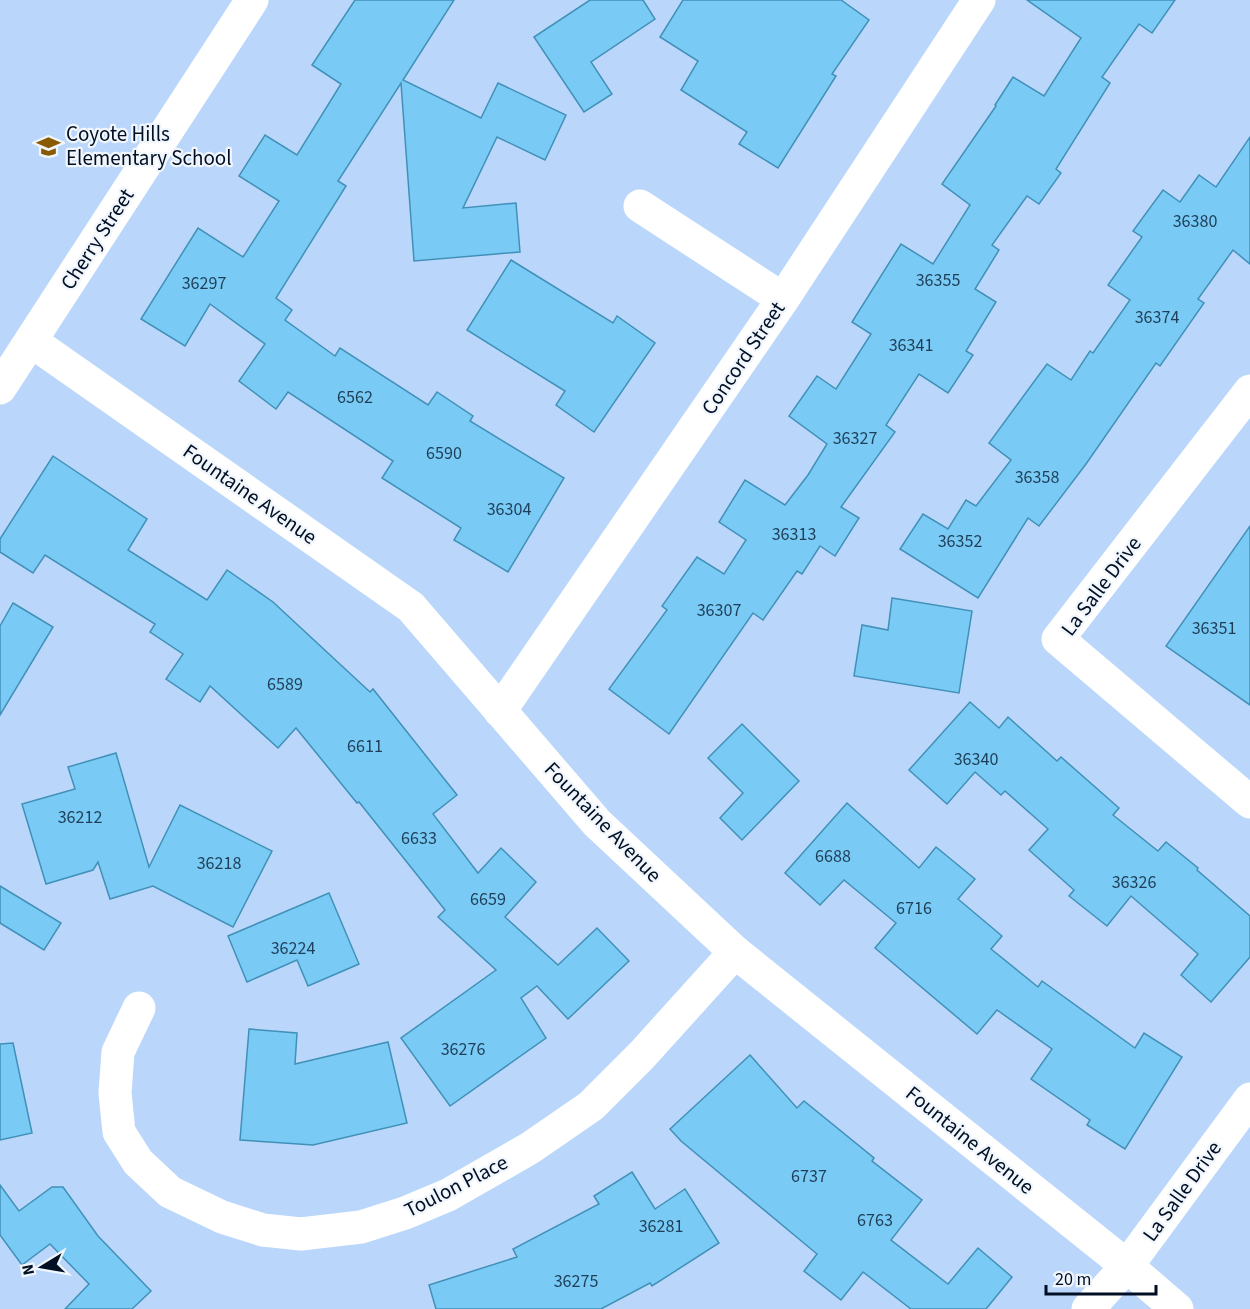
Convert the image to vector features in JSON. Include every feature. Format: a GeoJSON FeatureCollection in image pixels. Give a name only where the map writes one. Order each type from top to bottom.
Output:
{"type":"FeatureCollection","features":[{"type":"Feature","properties":{"kind":"street","name":"Cherry Street"},"geometry":{"type":"LineString","coordinates":[[0,388],[252,0]]}},
{"type":"Feature","properties":{"kind":"street","name":"Concord Street"},"geometry":{"type":"LineString","coordinates":[[500,711],[783,299],[979,0]]}},
{"type":"Feature","properties":{"kind":"street"},"geometry":{"type":"LineString","coordinates":[[640,206],[783,299]]}},
{"type":"Feature","properties":{"kind":"street","name":"Fountaine Avenue"},"geometry":{"type":"LineString","coordinates":[[31,341],[411,607],[597,823],[735,952],[1127,1266],[1177,1309]]}},
{"type":"Feature","properties":{"kind":"street","name":"La Salle Drive"},"geometry":{"type":"LineString","coordinates":[[1250,391],[1058,639],[1250,802]]}},
{"type":"Feature","properties":{"kind":"street","name":"Toulon Place"},"geometry":{"type":"LineString","coordinates":[[139,1008],[118,1052],[115,1093],[119,1132],[138,1162],[170,1192],[222,1217],[263,1230],[302,1234],[361,1227],[405,1213],[448,1195],[530,1149],[591,1106],[642,1055],[735,952]]}},
{"type":"Feature","properties":{"kind":"street","name":"La Salle Drive"},"geometry":{"type":"LineString","coordinates":[[1088,1309],[1127,1266],[1250,1099]]}},
{"type":"Feature","properties":{"kind":"building"},"geometry":{"type":"Polygon","coordinates":[[[355,0],[454,0],[403,80],[481,118],[498,83],[566,115],[545,160],[497,137],[463,208],[516,203],[520,252],[414,261],[401,83],[338,181],[346,186],[276,298],[292,310],[285,320],[335,356],[340,348],[428,405],[437,392],[473,416],[470,421],[564,478],[508,572],[454,540],[461,528],[382,478],[393,461],[288,392],[276,409],[239,381],[265,344],[210,304],[185,346],[141,319],[198,228],[243,257],[279,201],[239,176],[265,135],[297,155],[341,84],[312,65],[355,0]]]}},
{"type":"Feature","properties":{"kind":"building"},"geometry":{"type":"Polygon","coordinates":[[[590,0],[643,0],[655,19],[591,62],[612,94],[584,112],[534,37],[590,0]]]}},
{"type":"Feature","properties":{"kind":"building"},"geometry":{"type":"Polygon","coordinates":[[[683,0],[841,0],[869,20],[832,74],[836,76],[778,168],[739,144],[747,132],[681,90],[698,61],[660,37],[683,0]]]}},
{"type":"Feature","properties":{"kind":"building"},"geometry":{"type":"Polygon","coordinates":[[[1027,0],[1175,0],[1152,33],[1139,24],[1102,77],[1110,83],[1056,169],[1061,173],[1039,204],[1027,196],[992,245],[999,250],[975,289],[996,302],[966,351],[973,355],[948,393],[919,374],[886,425],[895,432],[841,507],[859,518],[835,556],[820,546],[802,574],[797,571],[763,620],[753,613],[669,734],[609,689],[667,610],[662,606],[697,557],[724,574],[746,540],[719,522],[745,480],[785,505],[808,475],[827,444],[789,416],[817,376],[836,389],[871,334],[852,322],[901,244],[933,264],[970,205],[942,184],[996,106],[1013,77],[1044,96],[1081,38],[1027,0]]]}},
{"type":"Feature","properties":{"kind":"building"},"geometry":{"type":"Polygon","coordinates":[[[1250,137],[1250,264],[1233,250],[1198,299],[1204,303],[1160,366],[1156,363],[1086,464],[1039,526],[1028,518],[978,598],[900,549],[923,514],[948,529],[966,500],[976,506],[1011,460],[989,443],[1047,364],[1071,380],[1090,351],[1093,353],[1130,300],[1108,285],[1142,237],[1133,231],[1163,190],[1180,202],[1199,175],[1216,187],[1250,137]]]}},
{"type":"Feature","properties":{"kind":"building"},"geometry":{"type":"Polygon","coordinates":[[[511,260],[613,323],[617,316],[655,343],[594,432],[556,405],[565,391],[467,330],[511,260]]]}},
{"type":"Feature","properties":{"kind":"building"},"geometry":{"type":"Polygon","coordinates":[[[53,456],[147,519],[128,550],[207,600],[227,570],[273,602],[370,692],[373,689],[457,795],[433,814],[478,873],[501,848],[536,882],[505,917],[558,965],[597,928],[629,961],[568,1019],[537,986],[521,998],[546,1038],[450,1106],[401,1038],[496,970],[438,917],[445,910],[359,802],[357,803],[296,728],[278,748],[210,686],[200,702],[166,679],[183,654],[150,632],[155,624],[45,555],[33,573],[0,552],[0,539],[53,456]]]}},
{"type":"Feature","properties":{"kind":"building"},"geometry":{"type":"Polygon","coordinates":[[[1250,526],[1250,705],[1166,646],[1250,526]]]}},
{"type":"Feature","properties":{"kind":"building"},"geometry":{"type":"Polygon","coordinates":[[[892,598],[972,611],[959,693],[854,676],[862,625],[888,630],[892,598]]]}},
{"type":"Feature","properties":{"kind":"building"},"geometry":{"type":"Polygon","coordinates":[[[13,603],[53,627],[0,715],[0,626],[13,603]]]}},
{"type":"Feature","properties":{"kind":"building"},"geometry":{"type":"Polygon","coordinates":[[[970,702],[999,728],[1008,717],[1057,761],[1061,757],[1119,808],[1113,815],[1158,851],[1166,842],[1250,916],[1250,957],[1211,1002],[1181,975],[1198,954],[1131,896],[1107,926],[1069,896],[1074,890],[1029,850],[1048,829],[1005,791],[1001,795],[975,772],[947,804],[909,770],[970,702]]]}},
{"type":"Feature","properties":{"kind":"building"},"geometry":{"type":"Polygon","coordinates":[[[742,724],[799,781],[742,840],[720,818],[743,793],[708,758],[742,724]]]}},
{"type":"Feature","properties":{"kind":"building"},"geometry":{"type":"Polygon","coordinates":[[[116,753],[149,867],[180,805],[272,851],[233,927],[153,886],[110,899],[98,862],[93,870],[46,884],[22,804],[75,789],[68,767],[116,753]]]}},
{"type":"Feature","properties":{"kind":"building"},"geometry":{"type":"Polygon","coordinates":[[[847,803],[919,868],[936,847],[975,879],[958,899],[1002,936],[991,949],[1038,987],[1042,981],[1135,1048],[1144,1033],[1182,1057],[1125,1149],[1087,1125],[1090,1120],[1031,1079],[1052,1049],[997,1010],[977,1034],[875,948],[896,923],[844,880],[820,905],[785,873],[847,803]]]}},
{"type":"Feature","properties":{"kind":"building"},"geometry":{"type":"Polygon","coordinates":[[[0,886],[61,923],[44,950],[0,923],[0,886]]]}},
{"type":"Feature","properties":{"kind":"building"},"geometry":{"type":"Polygon","coordinates":[[[329,893],[359,964],[308,986],[297,960],[247,982],[228,936],[329,893]]]}},
{"type":"Feature","properties":{"kind":"building"},"geometry":{"type":"Polygon","coordinates":[[[249,1029],[297,1033],[295,1064],[388,1042],[407,1123],[313,1145],[240,1140],[249,1029]]]}},
{"type":"Feature","properties":{"kind":"building"},"geometry":{"type":"Polygon","coordinates":[[[13,1043],[32,1133],[0,1140],[0,1044],[13,1043]]]}},
{"type":"Feature","properties":{"kind":"building"},"geometry":{"type":"Polygon","coordinates":[[[750,1055],[797,1108],[804,1101],[874,1158],[872,1161],[922,1200],[891,1240],[948,1284],[978,1248],[1012,1277],[986,1309],[911,1309],[863,1272],[841,1300],[804,1271],[817,1254],[681,1141],[670,1129],[750,1055]]]}},
{"type":"Feature","properties":{"kind":"building"},"geometry":{"type":"Polygon","coordinates":[[[632,1172],[655,1209],[685,1189],[719,1243],[652,1286],[650,1283],[601,1309],[436,1309],[429,1285],[517,1257],[513,1249],[599,1204],[594,1196],[632,1172]]]}},
{"type":"Feature","properties":{"kind":"building"},"geometry":{"type":"Polygon","coordinates":[[[0,1185],[19,1211],[52,1187],[63,1187],[98,1236],[151,1291],[132,1309],[65,1309],[89,1284],[50,1244],[22,1265],[0,1235],[0,1185]]]}},
{"type":"Feature","properties":{"kind":"place","name":"Coyote Hills Elementary School"},"geometry":{"type":"Point","coordinates":[48,146]}}]}
